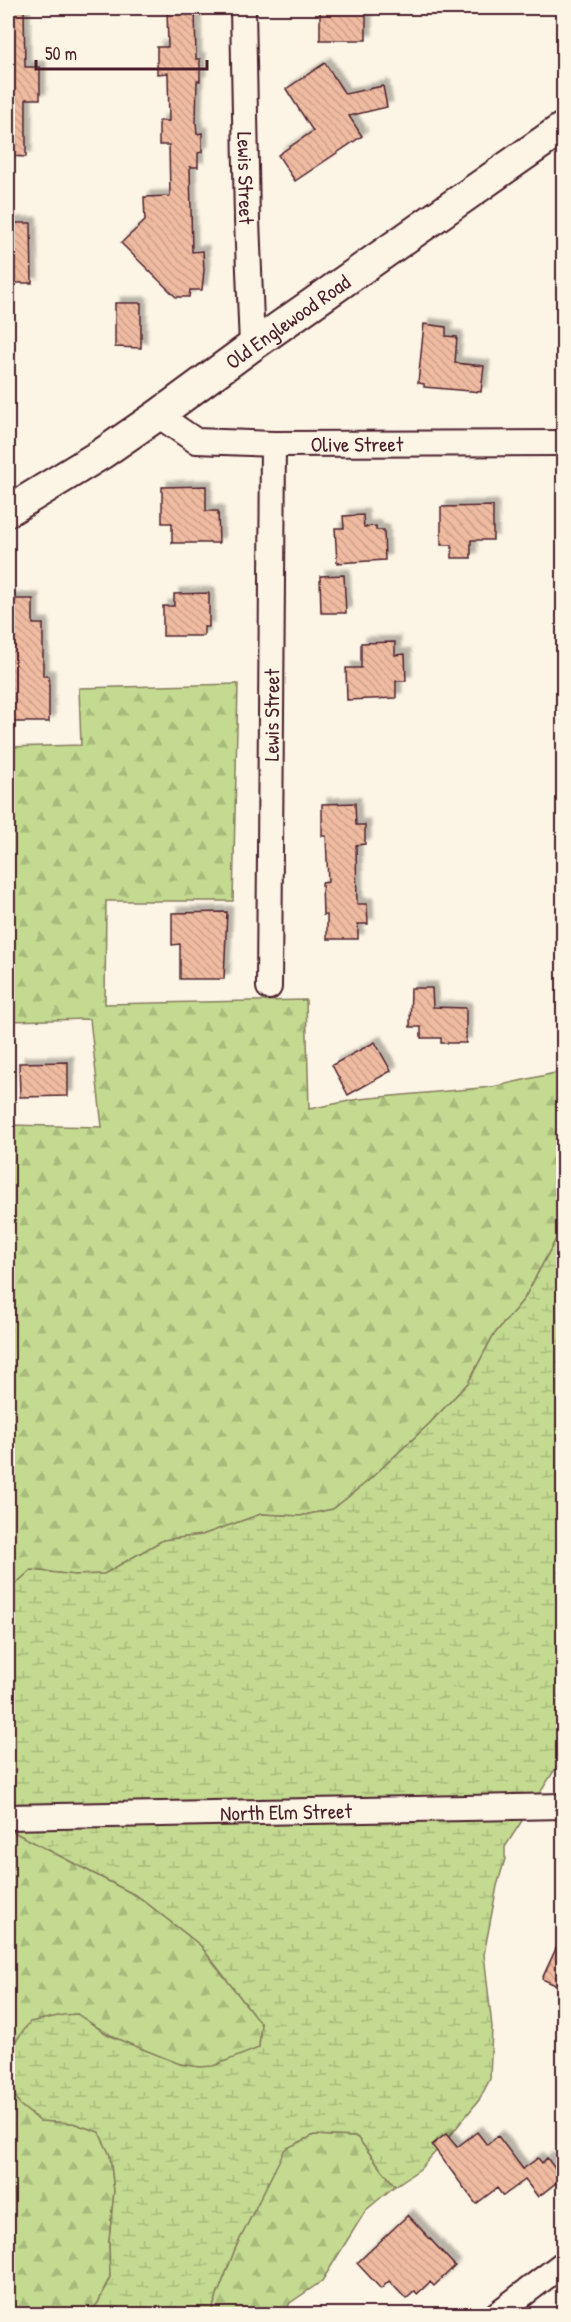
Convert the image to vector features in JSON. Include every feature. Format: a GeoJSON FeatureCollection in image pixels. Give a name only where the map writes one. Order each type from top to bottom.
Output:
{"type":"FeatureCollection","features":[{"type":"Feature","properties":{"kind":"street","name":"Lewis Street"},"geometry":{"type":"LineString","coordinates":[[243,8],[252,346]]}},
{"type":"Feature","properties":{"kind":"street","name":"Old Englewood Road"},"geometry":{"type":"LineString","coordinates":[[8,512],[103,453],[158,415],[252,346],[564,127]]}},
{"type":"Feature","properties":{"kind":"street","name":"Olive Street"},"geometry":{"type":"LineString","coordinates":[[158,415],[196,441],[273,444],[564,442]]}},
{"type":"Feature","properties":{"kind":"street","name":"Lewis Street"},"geometry":{"type":"LineString","coordinates":[[269,987],[273,444]]}},
{"type":"Feature","properties":{"kind":"street","name":"North Elm Street"},"geometry":{"type":"LineString","coordinates":[[8,1816],[564,1806]]}},
{"type":"Feature","properties":{"kind":"street"},"geometry":{"type":"LineString","coordinates":[[497,2314],[564,2263]]}},
{"type":"Feature","properties":{"kind":"green space"},"geometry":{"type":"Polygon","coordinates":[[[238,684],[233,901],[106,901],[105,1004],[306,1000],[309,1109],[359,1099],[492,1087],[564,1071],[563,1226],[524,1299],[493,1336],[468,1383],[429,1424],[368,1481],[333,1509],[300,1516],[261,1514],[202,1535],[163,1540],[104,1574],[75,1575],[31,1570],[8,1591],[8,1125],[102,1127],[90,1019],[8,1021],[8,747],[81,745],[79,688],[238,684]]]}},
{"type":"Feature","properties":{"kind":"green space"},"geometry":{"type":"Polygon","coordinates":[[[563,1226],[563,1757],[505,1847],[505,1859],[497,1886],[484,1954],[492,2027],[490,2079],[479,2100],[449,2137],[420,2169],[395,2186],[357,2137],[314,2135],[285,2149],[235,2249],[210,2314],[89,2314],[98,2303],[110,2277],[109,2241],[114,2191],[110,2155],[99,2132],[73,2123],[40,2121],[20,2105],[8,2082],[8,2055],[15,2042],[30,2022],[77,2014],[110,2036],[180,2064],[200,2067],[213,2066],[259,2048],[261,2024],[200,1945],[139,1897],[8,1829],[8,1591],[31,1570],[75,1575],[104,1574],[163,1540],[202,1535],[261,1514],[300,1516],[333,1509],[368,1481],[429,1424],[468,1383],[493,1336],[524,1299],[563,1226]]]}},
{"type":"Feature","properties":{"kind":"green space"},"geometry":{"type":"Polygon","coordinates":[[[8,1829],[139,1897],[200,1945],[261,2024],[259,2048],[217,2066],[195,2067],[178,2064],[141,2050],[77,2014],[8,2055],[8,1829]]]}},
{"type":"Feature","properties":{"kind":"green space"},"geometry":{"type":"Polygon","coordinates":[[[8,2082],[20,2105],[40,2121],[73,2123],[99,2132],[110,2155],[114,2191],[109,2241],[110,2277],[98,2303],[89,2314],[8,2314],[8,2082]]]}},
{"type":"Feature","properties":{"kind":"green space"},"geometry":{"type":"Polygon","coordinates":[[[314,2135],[357,2137],[395,2186],[366,2210],[322,2281],[290,2303],[284,2314],[210,2314],[235,2249],[284,2149],[314,2135]]]}},
{"type":"Feature","properties":{"kind":"building"},"geometry":{"type":"Polygon","coordinates":[[[8,8],[24,8],[25,67],[40,67],[40,99],[26,99],[26,157],[8,156],[8,8]]]}},
{"type":"Feature","properties":{"kind":"building"},"geometry":{"type":"Polygon","coordinates":[[[167,8],[195,8],[196,59],[200,59],[196,121],[197,134],[202,133],[202,152],[198,153],[198,167],[190,167],[192,252],[203,251],[204,270],[202,290],[190,290],[189,297],[176,297],[121,243],[145,221],[144,197],[170,196],[169,145],[159,145],[159,121],[169,121],[168,73],[157,74],[157,47],[168,47],[167,8]]]}},
{"type":"Feature","properties":{"kind":"building"},"geometry":{"type":"Polygon","coordinates":[[[320,8],[366,8],[366,40],[320,40],[320,8]]]}},
{"type":"Feature","properties":{"kind":"building"},"geometry":{"type":"Polygon","coordinates":[[[325,63],[345,94],[383,86],[387,107],[349,116],[362,136],[295,181],[278,155],[313,131],[286,89],[325,63]]]}},
{"type":"Feature","properties":{"kind":"building"},"geometry":{"type":"Polygon","coordinates":[[[8,223],[31,223],[32,283],[8,283],[8,223]]]}},
{"type":"Feature","properties":{"kind":"building"},"geometry":{"type":"Polygon","coordinates":[[[115,303],[141,303],[141,348],[115,347],[115,303]]]}},
{"type":"Feature","properties":{"kind":"building"},"geometry":{"type":"Polygon","coordinates":[[[424,324],[446,327],[446,336],[457,337],[455,363],[484,366],[481,392],[424,387],[424,384],[418,383],[424,324]]]}},
{"type":"Feature","properties":{"kind":"building"},"geometry":{"type":"Polygon","coordinates":[[[206,486],[206,511],[218,511],[219,543],[172,543],[172,523],[162,523],[162,487],[206,486]]]}},
{"type":"Feature","properties":{"kind":"building"},"geometry":{"type":"Polygon","coordinates":[[[493,506],[493,540],[471,540],[471,558],[452,558],[452,545],[441,545],[441,507],[493,506]]]}},
{"type":"Feature","properties":{"kind":"building"},"geometry":{"type":"Polygon","coordinates":[[[363,515],[364,527],[376,526],[376,530],[384,530],[385,560],[337,563],[335,528],[344,528],[343,516],[363,515]]]}},
{"type":"Feature","properties":{"kind":"building"},"geometry":{"type":"Polygon","coordinates":[[[344,575],[346,613],[321,613],[320,576],[344,575]]]}},
{"type":"Feature","properties":{"kind":"building"},"geometry":{"type":"Polygon","coordinates":[[[209,593],[209,627],[204,627],[204,636],[163,636],[163,606],[174,606],[174,594],[209,593]]]}},
{"type":"Feature","properties":{"kind":"building"},"geometry":{"type":"Polygon","coordinates":[[[8,599],[33,599],[33,624],[43,624],[43,676],[49,676],[49,722],[8,722],[8,599]]]}},
{"type":"Feature","properties":{"kind":"building"},"geometry":{"type":"Polygon","coordinates":[[[395,642],[395,655],[405,654],[406,681],[396,681],[396,698],[347,700],[346,668],[361,668],[361,643],[395,642]]]}},
{"type":"Feature","properties":{"kind":"building"},"geometry":{"type":"Polygon","coordinates":[[[355,803],[356,825],[365,825],[365,844],[356,845],[357,904],[367,904],[368,924],[358,924],[358,939],[327,939],[327,915],[323,915],[322,883],[328,882],[326,836],[322,836],[322,804],[355,803]]]}},
{"type":"Feature","properties":{"kind":"building"},"geometry":{"type":"Polygon","coordinates":[[[227,912],[224,979],[180,979],[180,944],[172,945],[172,913],[227,912]]]}},
{"type":"Feature","properties":{"kind":"building"},"geometry":{"type":"Polygon","coordinates":[[[411,988],[432,988],[433,1007],[466,1008],[466,1043],[441,1043],[441,1038],[421,1038],[421,1027],[410,1027],[411,988]]]}},
{"type":"Feature","properties":{"kind":"building"},"geometry":{"type":"Polygon","coordinates":[[[375,1042],[391,1071],[348,1095],[332,1065],[375,1042]]]}},
{"type":"Feature","properties":{"kind":"building"},"geometry":{"type":"Polygon","coordinates":[[[68,1062],[68,1096],[20,1097],[19,1063],[68,1062]]]}},
{"type":"Feature","properties":{"kind":"building"},"geometry":{"type":"Polygon","coordinates":[[[564,1931],[564,1989],[542,1979],[564,1931]]]}},
{"type":"Feature","properties":{"kind":"building"},"geometry":{"type":"Polygon","coordinates":[[[477,2132],[487,2145],[498,2136],[523,2169],[538,2158],[542,2163],[547,2158],[562,2178],[538,2197],[525,2180],[503,2196],[497,2188],[476,2204],[432,2145],[446,2134],[457,2147],[477,2132]]]}},
{"type":"Feature","properties":{"kind":"building"},"geometry":{"type":"Polygon","coordinates":[[[408,2215],[455,2266],[434,2286],[430,2282],[417,2294],[415,2291],[406,2299],[389,2281],[381,2289],[357,2263],[408,2215]]]}}]}
